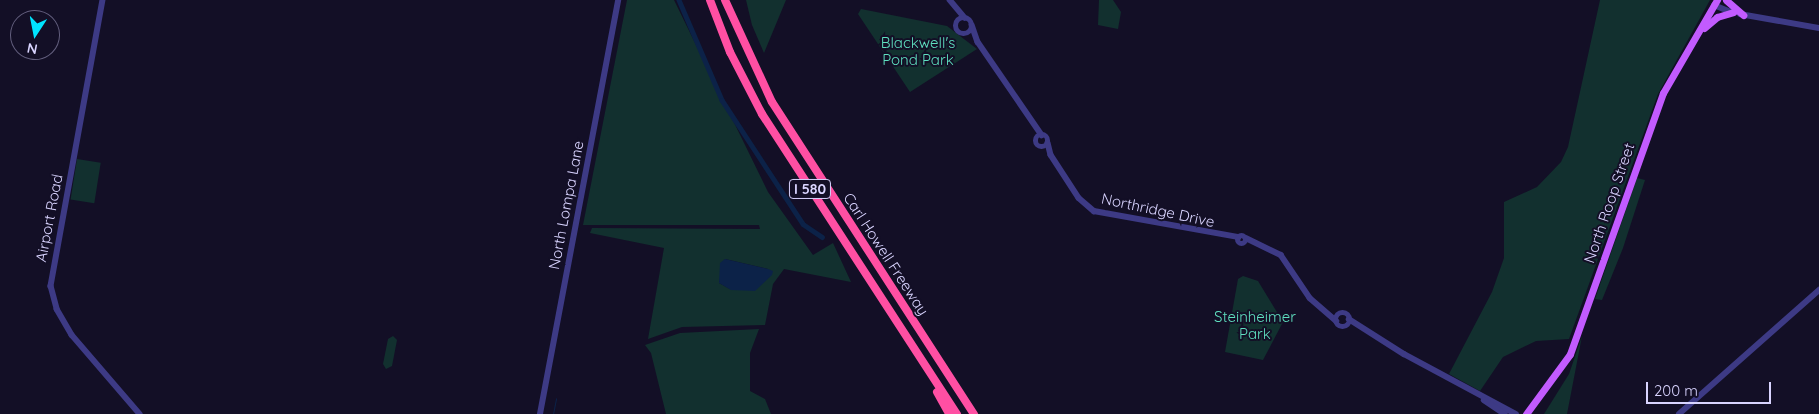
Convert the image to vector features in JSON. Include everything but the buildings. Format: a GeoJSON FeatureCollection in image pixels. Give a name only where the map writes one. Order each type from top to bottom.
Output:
{"type":"FeatureCollection","features":[{"type":"Feature","properties":{"kind":"highway","name":"Carl Howell Freeway"},"geometry":{"type":"LineString","coordinates":[[710,0],[730,52],[762,114],[957,414]]}},
{"type":"Feature","properties":{"kind":"highway","name":"Carl Howell Freeway"},"geometry":{"type":"LineString","coordinates":[[725,0],[772,102],[975,414]]}},
{"type":"Feature","properties":{"kind":"highway"},"geometry":{"type":"LineString","coordinates":[[928,370],[949,414]]}},
{"type":"Feature","properties":{"kind":"main road"},"geometry":{"type":"LineString","coordinates":[[1726,0],[1743,14]]}},
{"type":"Feature","properties":{"kind":"main road","name":"North Roop Street"},"geometry":{"type":"LineString","coordinates":[[1526,414],[1570,354],[1659,104],[1716,2]]}},
{"type":"Feature","properties":{"kind":"main road"},"geometry":{"type":"LineString","coordinates":[[1699,34],[1711,20],[1734,12]]}},
{"type":"Feature","properties":{"kind":"street","name":"Airport Road"},"geometry":{"type":"LineString","coordinates":[[104,0],[51,286],[57,309],[72,335],[140,414]]}},
{"type":"Feature","properties":{"kind":"street","name":"North Lompa Lane"},"geometry":{"type":"LineString","coordinates":[[540,414],[618,0]]}},
{"type":"Feature","properties":{"kind":"street"},"geometry":{"type":"LineString","coordinates":[[951,2],[972,25],[980,45],[1034,128],[1048,142],[1041,147]]}},
{"type":"Feature","properties":{"kind":"street"},"geometry":{"type":"LineString","coordinates":[[951,2],[955,25],[963,34],[980,45]]}},
{"type":"Feature","properties":{"kind":"street"},"geometry":{"type":"LineString","coordinates":[[1716,2],[1734,12],[1819,28]]}},
{"type":"Feature","properties":{"kind":"street"},"geometry":{"type":"LineString","coordinates":[[955,25],[965,18]]}},
{"type":"Feature","properties":{"kind":"street"},"geometry":{"type":"LineString","coordinates":[[963,34],[972,25]]}},
{"type":"Feature","properties":{"kind":"street"},"geometry":{"type":"LineString","coordinates":[[1034,128],[1036,139],[1042,135]]}},
{"type":"Feature","properties":{"kind":"street","name":"Northridge Drive"},"geometry":{"type":"LineString","coordinates":[[1036,139],[1041,147],[1051,155],[1082,201],[1094,211],[1259,244],[1281,255],[1310,298],[1336,321],[1345,326],[1360,329]]}},
{"type":"Feature","properties":{"kind":"street","name":"Northridge Drive"},"geometry":{"type":"LineString","coordinates":[[1048,142],[1051,155]]}},
{"type":"Feature","properties":{"kind":"street"},"geometry":{"type":"LineString","coordinates":[[1679,414],[1819,290]]}},
{"type":"Feature","properties":{"kind":"street","name":"Northridge Drive"},"geometry":{"type":"LineString","coordinates":[[1328,312],[1340,314],[1360,329],[1483,398],[1516,414]]}},
{"type":"Feature","properties":{"kind":"street"},"geometry":{"type":"LineString","coordinates":[[1336,321],[1340,314]]}},
{"type":"Feature","properties":{"kind":"street"},"geometry":{"type":"LineString","coordinates":[[1345,326],[1349,319]]}},
{"type":"Feature","properties":{"kind":"street","name":"Northridge Drive"},"geometry":{"type":"LineString","coordinates":[[1483,398],[1505,414]]}},
{"type":"Feature","properties":{"kind":"green space"},"geometry":{"type":"Polygon","coordinates":[[[627,0],[674,0],[768,192],[813,255],[833,243],[851,282],[784,269],[773,284],[765,325],[682,327],[648,339],[664,248],[590,233],[592,228],[760,229],[759,225],[583,225],[627,0]],[[725,259],[719,283],[730,289],[768,278],[768,269],[725,259]]]}},
{"type":"Feature","properties":{"kind":"green space"},"geometry":{"type":"Polygon","coordinates":[[[746,0],[786,0],[764,53],[752,25],[746,0]]]}},
{"type":"Feature","properties":{"kind":"green space"},"geometry":{"type":"Polygon","coordinates":[[[1099,0],[1113,0],[1121,12],[1118,29],[1098,25],[1099,0]]]}},
{"type":"Feature","properties":{"kind":"green space"},"geometry":{"type":"Polygon","coordinates":[[[1600,0],[1710,0],[1658,94],[1569,339],[1536,341],[1503,357],[1480,391],[1449,374],[1492,292],[1504,258],[1504,202],[1537,187],[1561,162],[1568,147],[1600,0]]]}},
{"type":"Feature","properties":{"kind":"green space","name":"Blackwell's Pond Park"},"geometry":{"type":"Polygon","coordinates":[[[861,9],[947,26],[977,49],[910,92],[858,14],[861,9]]]}},
{"type":"Feature","properties":{"kind":"green space"},"geometry":{"type":"Polygon","coordinates":[[[77,159],[101,163],[94,203],[71,199],[77,159]]]}},
{"type":"Feature","properties":{"kind":"green space"},"geometry":{"type":"Polygon","coordinates":[[[1637,178],[1645,180],[1623,248],[1602,300],[1595,299],[1637,178]]]}},
{"type":"Feature","properties":{"kind":"green space","name":"Steinheimer Park"},"geometry":{"type":"Polygon","coordinates":[[[1243,276],[1258,281],[1283,322],[1263,360],[1225,352],[1238,279],[1243,276]]]}},
{"type":"Feature","properties":{"kind":"green space"},"geometry":{"type":"Polygon","coordinates":[[[759,329],[750,353],[750,391],[765,399],[771,414],[666,414],[651,353],[645,345],[680,333],[759,329]]]}},
{"type":"Feature","properties":{"kind":"green space"},"geometry":{"type":"Polygon","coordinates":[[[393,336],[397,340],[392,366],[386,369],[383,364],[388,339],[393,336]]]}},
{"type":"Feature","properties":{"kind":"green space"},"geometry":{"type":"Polygon","coordinates":[[[1582,336],[1567,414],[1544,414],[1569,374],[1582,336]]]}},
{"type":"Feature","properties":{"kind":"water"},"geometry":{"type":"Polygon","coordinates":[[[725,259],[768,269],[773,271],[772,275],[755,291],[731,290],[719,283],[720,263],[725,259]]]}},
{"type":"Feature","properties":{"kind":"waterway"},"geometry":{"type":"LineString","coordinates":[[679,0],[722,100],[803,224],[822,237]]}},
{"type":"Feature","properties":{"kind":"waterway"},"geometry":{"type":"LineString","coordinates":[[553,414],[556,398]]}}]}
